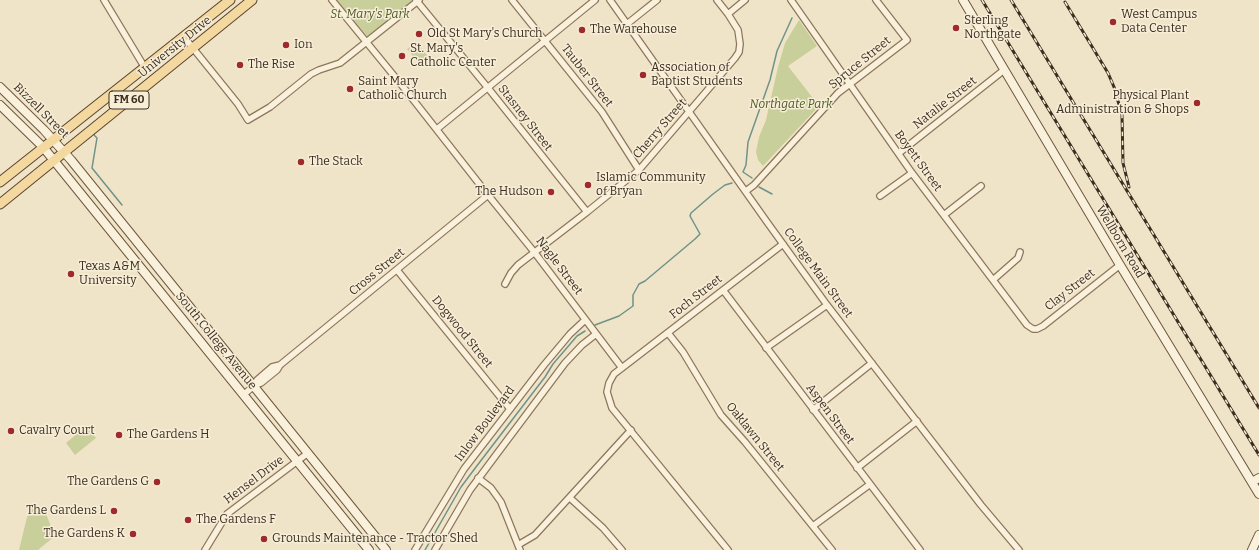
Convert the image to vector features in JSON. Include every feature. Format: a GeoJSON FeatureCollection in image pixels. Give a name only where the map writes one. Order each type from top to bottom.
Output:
{"type":"FeatureCollection","features":[{"type":"Feature","properties":{"kind":"main road","name":"University Drive"},"geometry":{"type":"LineString","coordinates":[[0,182],[43,146],[145,68],[230,0]]}},
{"type":"Feature","properties":{"kind":"main road","name":"University Drive"},"geometry":{"type":"LineString","coordinates":[[0,204],[252,0]]}},
{"type":"Feature","properties":{"kind":"main road","name":"Wellborn Road"},"geometry":{"type":"LineString","coordinates":[[963,0],[1120,265],[1255,480],[1259,494]]}},
{"type":"Feature","properties":{"kind":"main road","name":"Bizzell Street"},"geometry":{"type":"LineString","coordinates":[[0,87],[53,139],[64,152]]}},
{"type":"Feature","properties":{"kind":"main road","name":"Bizzell Street"},"geometry":{"type":"LineString","coordinates":[[0,105],[43,146]]}},
{"type":"Feature","properties":{"kind":"main road","name":"South College Avenue"},"geometry":{"type":"LineString","coordinates":[[43,146],[369,550]]}},
{"type":"Feature","properties":{"kind":"main road","name":"South College Avenue"},"geometry":{"type":"LineString","coordinates":[[64,152],[386,550]]}},
{"type":"Feature","properties":{"kind":"main road"},"geometry":{"type":"LineString","coordinates":[[158,289],[168,280]]}},
{"type":"Feature","properties":{"kind":"main road"},"geometry":{"type":"LineString","coordinates":[[345,520],[355,511]]}},
{"type":"Feature","properties":{"kind":"main road"},"geometry":{"type":"LineString","coordinates":[[1252,550],[1259,535]]}},
{"type":"Feature","properties":{"kind":"main road"},"geometry":{"type":"LineString","coordinates":[[1252,550],[1259,545]]}},
{"type":"Feature","properties":{"kind":"main road"},"geometry":{"type":"LineString","coordinates":[[1252,550],[1259,548]]}},
{"type":"Feature","properties":{"kind":"street"},"geometry":{"type":"LineString","coordinates":[[104,0],[145,68]]}},
{"type":"Feature","properties":{"kind":"street","name":"Nagle Street"},"geometry":{"type":"LineString","coordinates":[[332,0],[535,253],[622,368]]}},
{"type":"Feature","properties":{"kind":"street","name":"Tauber Street"},"geometry":{"type":"LineString","coordinates":[[512,0],[602,112],[639,170]]}},
{"type":"Feature","properties":{"kind":"street"},"geometry":{"type":"LineString","coordinates":[[437,129],[595,0]]}},
{"type":"Feature","properties":{"kind":"street","name":"College Main Street"},"geometry":{"type":"LineString","coordinates":[[610,0],[782,244],[827,305],[980,505],[1019,550]]}},
{"type":"Feature","properties":{"kind":"street"},"geometry":{"type":"LineString","coordinates":[[627,24],[657,0]]}},
{"type":"Feature","properties":{"kind":"street","name":"Cherry Street"},"geometry":{"type":"LineString","coordinates":[[505,284],[511,273],[518,265],[639,170],[736,58],[739,52],[740,37],[738,30],[717,0]]}},
{"type":"Feature","properties":{"kind":"street"},"geometry":{"type":"LineString","coordinates":[[728,14],[745,0]]}},
{"type":"Feature","properties":{"kind":"street","name":"Boyett Street"},"geometry":{"type":"LineString","coordinates":[[791,0],[899,153],[912,174],[1027,325],[1033,329]]}},
{"type":"Feature","properties":{"kind":"street","name":"Spruce Street"},"geometry":{"type":"LineString","coordinates":[[746,191],[838,93],[907,40],[876,0]]}},
{"type":"Feature","properties":{"kind":"street"},"geometry":{"type":"LineString","coordinates":[[184,37],[238,104],[248,120],[270,107],[311,74],[340,63],[417,1]]}},
{"type":"Feature","properties":{"kind":"street","name":"Stasney Street"},"geometry":{"type":"LineString","coordinates":[[417,1],[587,212]]}},
{"type":"Feature","properties":{"kind":"street","name":"Natalie Street"},"geometry":{"type":"LineString","coordinates":[[899,153],[1004,70]]}},
{"type":"Feature","properties":{"kind":"street"},"geometry":{"type":"LineString","coordinates":[[880,196],[912,174]]}},
{"type":"Feature","properties":{"kind":"street"},"geometry":{"type":"LineString","coordinates":[[944,215],[981,186]]}},
{"type":"Feature","properties":{"kind":"street","name":"Cross Street"},"geometry":{"type":"LineString","coordinates":[[243,395],[272,367],[280,365],[488,195]]}},
{"type":"Feature","properties":{"kind":"street","name":"Foch Street"},"geometry":{"type":"LineString","coordinates":[[622,368],[782,244]]}},
{"type":"Feature","properties":{"kind":"street"},"geometry":{"type":"LineString","coordinates":[[993,280],[1018,258],[1020,252]]}},
{"type":"Feature","properties":{"kind":"street","name":"Clay Street"},"geometry":{"type":"LineString","coordinates":[[1033,329],[1043,326],[1120,265]]}},
{"type":"Feature","properties":{"kind":"street","name":"Dogwood Street"},"geometry":{"type":"LineString","coordinates":[[397,270],[510,409]]}},
{"type":"Feature","properties":{"kind":"street","name":"Aspen Street"},"geometry":{"type":"LineString","coordinates":[[723,290],[869,485],[920,550]]}},
{"type":"Feature","properties":{"kind":"street"},"geometry":{"type":"LineString","coordinates":[[766,348],[827,305]]}},
{"type":"Feature","properties":{"kind":"street","name":"Inlow Boulevard"},"geometry":{"type":"LineString","coordinates":[[415,550],[464,469],[558,348],[585,320]]}},
{"type":"Feature","properties":{"kind":"street","name":"Oaklawn Street"},"geometry":{"type":"LineString","coordinates":[[668,332],[683,352],[721,415],[745,442],[832,550]]}},
{"type":"Feature","properties":{"kind":"street"},"geometry":{"type":"LineString","coordinates":[[435,550],[478,478],[565,364],[582,345],[596,334]]}},
{"type":"Feature","properties":{"kind":"street"},"geometry":{"type":"LineString","coordinates":[[813,410],[872,364]]}},
{"type":"Feature","properties":{"kind":"street"},"geometry":{"type":"LineString","coordinates":[[622,368],[614,374],[609,383],[607,392],[612,408],[728,550]]}},
{"type":"Feature","properties":{"kind":"street"},"geometry":{"type":"LineString","coordinates":[[857,468],[917,422]]}},
{"type":"Feature","properties":{"kind":"street"},"geometry":{"type":"LineString","coordinates":[[478,478],[490,488],[501,502],[519,548],[535,535],[631,430]]}},
{"type":"Feature","properties":{"kind":"street","name":"Hensel Drive"},"geometry":{"type":"LineString","coordinates":[[205,550],[227,514],[308,452]]}},
{"type":"Feature","properties":{"kind":"street"},"geometry":{"type":"LineString","coordinates":[[813,526],[869,485]]}},
{"type":"Feature","properties":{"kind":"street"},"geometry":{"type":"LineString","coordinates":[[570,498],[603,528],[622,550]]}},
{"type":"Feature","properties":{"kind":"green space","name":"St. Mary's Park"},"geometry":{"type":"Polygon","coordinates":[[[336,0],[412,0],[412,1],[368,37],[336,0]]]}},
{"type":"Feature","properties":{"kind":"green space","name":"Northgate Park"},"geometry":{"type":"Polygon","coordinates":[[[799,20],[817,46],[788,66],[819,106],[763,166],[758,160],[756,152],[759,137],[766,120],[785,43],[799,20]]]}},
{"type":"Feature","properties":{"kind":"green space"},"geometry":{"type":"Polygon","coordinates":[[[416,42],[431,60],[422,67],[407,49],[416,42]]]}},
{"type":"Feature","properties":{"kind":"green space"},"geometry":{"type":"Polygon","coordinates":[[[86,426],[96,438],[75,455],[66,443],[86,426]]]}},
{"type":"Feature","properties":{"kind":"green space"},"geometry":{"type":"Polygon","coordinates":[[[34,504],[46,514],[55,536],[38,550],[19,550],[27,517],[34,504]]]}},
{"type":"Feature","properties":{"kind":"waterway"},"geometry":{"type":"LineString","coordinates":[[752,178],[743,172],[746,165],[748,142],[770,80],[777,51],[792,18]]}},
{"type":"Feature","properties":{"kind":"waterway"},"geometry":{"type":"LineString","coordinates":[[95,132],[94,135],[97,138],[92,168],[122,205]]}},
{"type":"Feature","properties":{"kind":"waterway"},"geometry":{"type":"LineString","coordinates":[[595,325],[619,316],[633,306],[633,295],[639,284],[645,281],[700,234],[690,216],[691,213],[725,185],[732,183]]}},
{"type":"Feature","properties":{"kind":"waterway"},"geometry":{"type":"LineString","coordinates":[[759,187],[772,194]]}},
{"type":"Feature","properties":{"kind":"waterway"},"geometry":{"type":"LineString","coordinates":[[425,550],[461,487],[545,377],[553,364],[577,336],[585,331]]}},
{"type":"Feature","properties":{"kind":"railway"},"geometry":{"type":"LineString","coordinates":[[982,0],[1259,455]]}},
{"type":"Feature","properties":{"kind":"railway"},"geometry":{"type":"LineString","coordinates":[[1011,0],[1259,408]]}},
{"type":"Feature","properties":{"kind":"railway"},"geometry":{"type":"LineString","coordinates":[[1065,2],[1108,73],[1114,87],[1122,115],[1123,163],[1129,187]]}},
{"type":"Feature","properties":{"kind":"place","name":"West Campus Data Center"},"geometry":{"type":"Point","coordinates":[1113,22]}},
{"type":"Feature","properties":{"kind":"place","name":"Sterling Northgate"},"geometry":{"type":"Point","coordinates":[956,28]}},
{"type":"Feature","properties":{"kind":"place","name":"The Warehouse"},"geometry":{"type":"Point","coordinates":[582,30]}},
{"type":"Feature","properties":{"kind":"place","name":"Old St Mary's Church"},"geometry":{"type":"Point","coordinates":[419,34]}},
{"type":"Feature","properties":{"kind":"place","name":"Ion"},"geometry":{"type":"Point","coordinates":[286,45]}},
{"type":"Feature","properties":{"kind":"place","name":"St. Mary's Catholic Center"},"geometry":{"type":"Point","coordinates":[402,56]}},
{"type":"Feature","properties":{"kind":"place","name":"The Rise"},"geometry":{"type":"Point","coordinates":[240,65]}},
{"type":"Feature","properties":{"kind":"place","name":"Association of Baptist Students"},"geometry":{"type":"Point","coordinates":[643,75]}},
{"type":"Feature","properties":{"kind":"place","name":"Saint Mary Catholic Church"},"geometry":{"type":"Point","coordinates":[350,89]}},
{"type":"Feature","properties":{"kind":"place","name":"Physical Plant Administration & Shops"},"geometry":{"type":"Point","coordinates":[1197,103]}},
{"type":"Feature","properties":{"kind":"place","name":"The Stack"},"geometry":{"type":"Point","coordinates":[301,162]}},
{"type":"Feature","properties":{"kind":"place","name":"Islamic Community of Bryan"},"geometry":{"type":"Point","coordinates":[588,185]}},
{"type":"Feature","properties":{"kind":"place","name":"The Hudson"},"geometry":{"type":"Point","coordinates":[551,192]}},
{"type":"Feature","properties":{"kind":"place","name":"Texas A&M University"},"geometry":{"type":"Point","coordinates":[71,274]}},
{"type":"Feature","properties":{"kind":"place","name":"Cavalry Court"},"geometry":{"type":"Point","coordinates":[11,431]}},
{"type":"Feature","properties":{"kind":"place","name":"The Gardens H"},"geometry":{"type":"Point","coordinates":[119,435]}},
{"type":"Feature","properties":{"kind":"place","name":"The Gardens G"},"geometry":{"type":"Point","coordinates":[157,482]}},
{"type":"Feature","properties":{"kind":"place","name":"The Gardens L"},"geometry":{"type":"Point","coordinates":[114,511]}},
{"type":"Feature","properties":{"kind":"place","name":"The Gardens F"},"geometry":{"type":"Point","coordinates":[188,520]}},
{"type":"Feature","properties":{"kind":"place","name":"The Gardens K"},"geometry":{"type":"Point","coordinates":[133,534]}},
{"type":"Feature","properties":{"kind":"place","name":"Grounds Maintenance - Tractor Shed"},"geometry":{"type":"Point","coordinates":[264,539]}}]}
